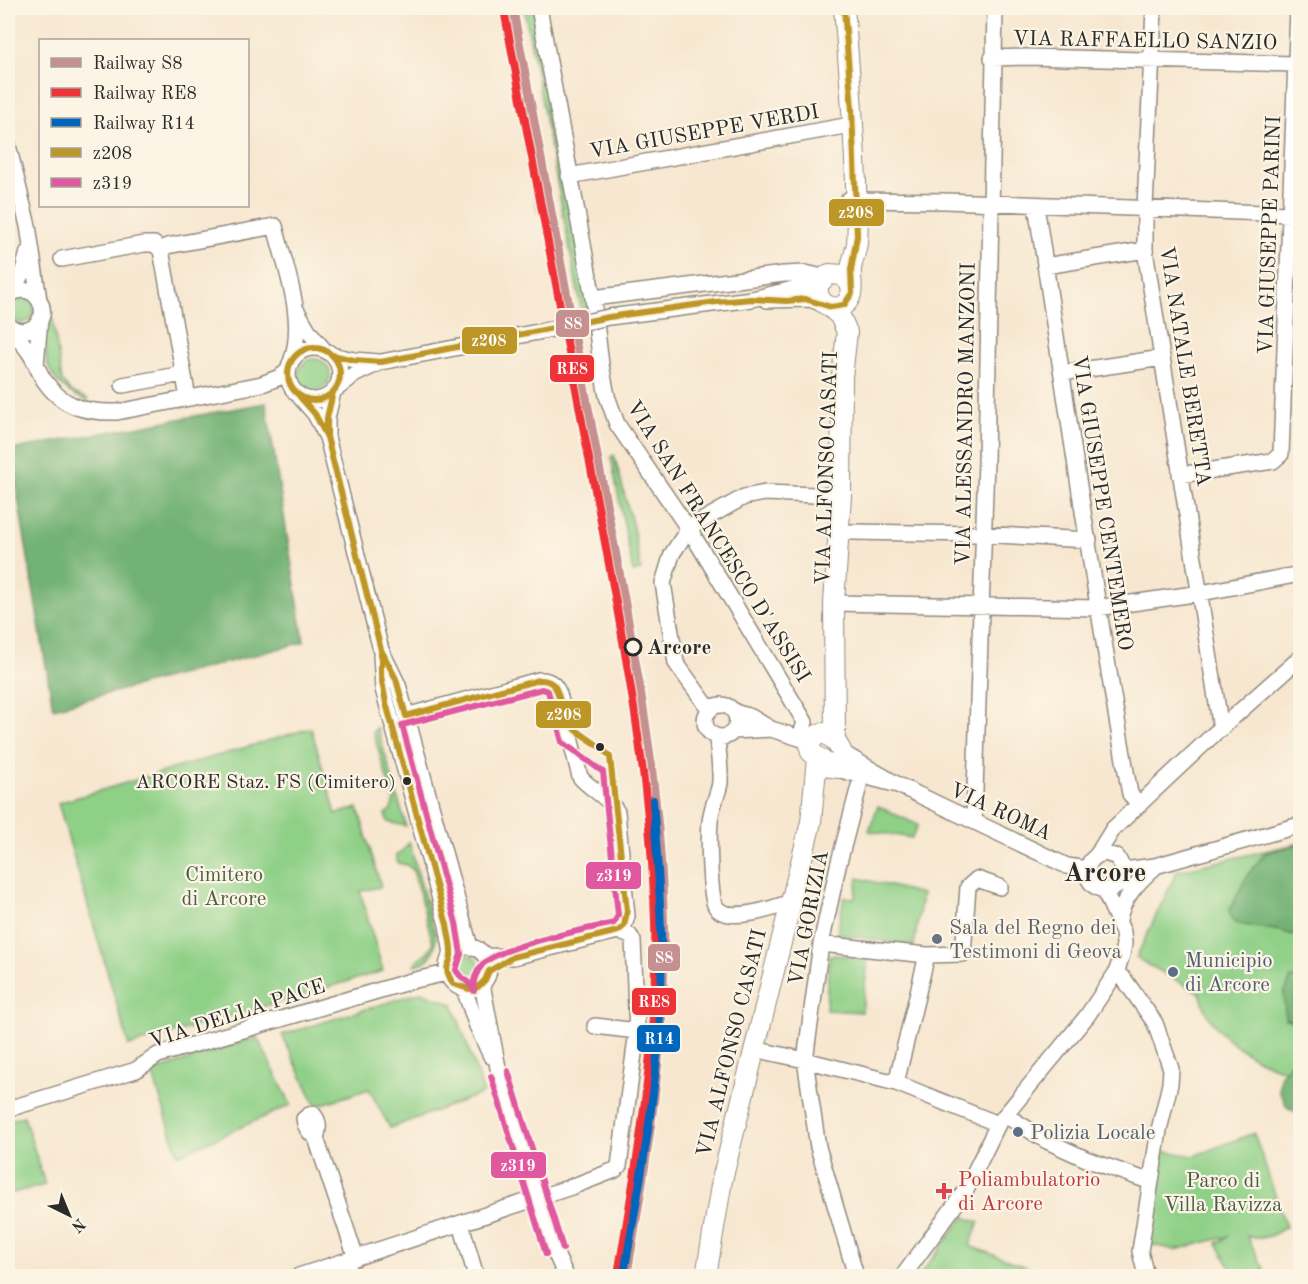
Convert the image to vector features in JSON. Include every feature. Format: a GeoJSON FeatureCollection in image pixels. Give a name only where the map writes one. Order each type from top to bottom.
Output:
{"type":"FeatureCollection","features":[{"type":"Feature","properties":{"kind":"main road","name":"VIA ALFONSO CASATI"},"geometry":{"type":"LineString","coordinates":[[834,8],[857,243],[852,262],[850,309],[855,337],[854,476],[851,532],[839,603]]}},
{"type":"Feature","properties":{"kind":"main road","name":"VIA ALFONSO CASATI"},"geometry":{"type":"LineString","coordinates":[[827,275],[839,262],[845,246],[852,200],[851,88],[844,8]]}},
{"type":"Feature","properties":{"kind":"main road"},"geometry":{"type":"LineString","coordinates":[[827,275],[843,275],[851,291],[843,306],[828,306],[819,298],[817,290],[819,283],[827,275]]}},
{"type":"Feature","properties":{"kind":"main road","name":"VIA ALFONSO CASATI"},"geometry":{"type":"LineString","coordinates":[[706,1276],[722,1180],[811,822],[825,750],[839,603],[842,377],[847,332],[840,316],[828,306]]}},
{"type":"Feature","properties":{"kind":"street","name":"VIA SAN FRANCESCO D'ASSISI"},"geometry":{"type":"LineString","coordinates":[[539,8],[593,298],[600,365],[607,396],[617,424],[689,528],[805,722],[825,750]]}},
{"type":"Feature","properties":{"kind":"street","name":"VIA ALESSANDRO MANZONI"},"geometry":{"type":"LineString","coordinates":[[974,821],[988,379],[992,58],[995,8]]}},
{"type":"Feature","properties":{"kind":"street","name":"VIA NATALE BERETTA"},"geometry":{"type":"LineString","coordinates":[[1154,8],[1145,250],[1221,729]]}},
{"type":"Feature","properties":{"kind":"street","name":"VIA GIUSEPPE PARINI"},"geometry":{"type":"LineString","coordinates":[[1180,475],[1273,461],[1281,454],[1298,8]]}},
{"type":"Feature","properties":{"kind":"street","name":"VIA RAFFAELLO SANZIO"},"geometry":{"type":"LineString","coordinates":[[992,58],[1296,64]]}},
{"type":"Feature","properties":{"kind":"street","name":"VIA GIUSEPPE VERDI"},"geometry":{"type":"LineString","coordinates":[[569,176],[845,126]]}},
{"type":"Feature","properties":{"kind":"street"},"geometry":{"type":"LineString","coordinates":[[8,145],[30,240],[42,310],[36,364]]}},
{"type":"Feature","properties":{"kind":"street"},"geometry":{"type":"LineString","coordinates":[[852,200],[1290,214]]}},
{"type":"Feature","properties":{"kind":"street","name":"VIA GIUSEPPE CENTEMERO"},"geometry":{"type":"LineString","coordinates":[[1036,205],[1089,540],[1097,608],[1130,794],[1139,804]]}},
{"type":"Feature","properties":{"kind":"street"},"geometry":{"type":"LineString","coordinates":[[167,246],[274,226],[296,309],[310,333],[339,368],[340,377],[327,418],[327,437]]}},
{"type":"Feature","properties":{"kind":"street"},"geometry":{"type":"LineString","coordinates":[[9,294],[26,266],[30,240]]}},
{"type":"Feature","properties":{"kind":"street"},"geometry":{"type":"LineString","coordinates":[[62,259],[144,244],[154,244],[161,250],[188,398]]}},
{"type":"Feature","properties":{"kind":"street"},"geometry":{"type":"LineString","coordinates":[[1045,266],[1145,250]]}},
{"type":"Feature","properties":{"kind":"street"},"geometry":{"type":"LineString","coordinates":[[593,298],[784,274],[827,275]]}},
{"type":"Feature","properties":{"kind":"street"},"geometry":{"type":"LineString","coordinates":[[262,384],[308,400],[321,400],[354,375],[381,362],[609,317],[752,298],[810,285],[827,275]]}},
{"type":"Feature","properties":{"kind":"street"},"geometry":{"type":"LineString","coordinates":[[9,294],[26,291],[34,294],[39,300]]}},
{"type":"Feature","properties":{"kind":"street"},"geometry":{"type":"LineString","coordinates":[[752,298],[787,301],[810,299],[828,306]]}},
{"type":"Feature","properties":{"kind":"street"},"geometry":{"type":"LineString","coordinates":[[296,309],[295,350],[289,366],[290,385],[315,414],[327,437],[381,650],[383,689],[447,925],[452,954]]}},
{"type":"Feature","properties":{"kind":"street"},"geometry":{"type":"LineString","coordinates":[[8,326],[24,331],[35,326],[40,319]]}},
{"type":"Feature","properties":{"kind":"street"},"geometry":{"type":"LineString","coordinates":[[8,326],[58,398],[76,408],[97,412],[117,412],[262,384],[280,377],[296,355],[308,349],[354,360],[381,362]]}},
{"type":"Feature","properties":{"kind":"street"},"geometry":{"type":"LineString","coordinates":[[1062,373],[1162,358]]}},
{"type":"Feature","properties":{"kind":"street"},"geometry":{"type":"LineString","coordinates":[[123,385],[183,374]]}},
{"type":"Feature","properties":{"kind":"street"},"geometry":{"type":"LineString","coordinates":[[710,710],[676,663],[663,583],[672,554],[689,528],[744,497],[765,493],[841,496]]}},
{"type":"Feature","properties":{"kind":"street"},"geometry":{"type":"LineString","coordinates":[[851,532],[1089,540]]}},
{"type":"Feature","properties":{"kind":"street"},"geometry":{"type":"LineString","coordinates":[[839,603],[1097,608],[1201,593],[1300,574]]}},
{"type":"Feature","properties":{"kind":"street"},"geometry":{"type":"LineString","coordinates":[[381,650],[398,685],[470,947]]}},
{"type":"Feature","properties":{"kind":"street"},"geometry":{"type":"LineString","coordinates":[[1097,855],[1105,853],[1113,855],[1121,861],[1124,870],[1120,883],[1113,889],[1104,890],[1090,884],[1087,869],[1090,861],[1097,855],[1113,829],[1300,658]]}},
{"type":"Feature","properties":{"kind":"street"},"geometry":{"type":"LineString","coordinates":[[406,716],[539,680],[547,680],[554,684],[559,694],[580,777],[609,800],[617,812],[627,916],[624,926],[618,931],[513,957],[485,970],[474,989],[464,989],[453,984],[447,973],[448,959],[458,950],[470,947],[478,950],[485,970],[499,1073]]}},
{"type":"Feature","properties":{"kind":"street"},"geometry":{"type":"LineString","coordinates":[[734,712],[737,723],[734,731],[728,736],[712,735],[706,727],[706,717],[710,710],[720,706],[730,708],[771,729],[825,750]]}},
{"type":"Feature","properties":{"kind":"street"},"geometry":{"type":"LineString","coordinates":[[734,731],[771,729]]}},
{"type":"Feature","properties":{"kind":"street"},"geometry":{"type":"LineString","coordinates":[[717,737],[720,783],[711,817],[711,894],[716,908],[725,915],[737,915],[771,910],[790,902]]}},
{"type":"Feature","properties":{"kind":"street","name":"VIA ROMA"},"geometry":{"type":"LineString","coordinates":[[825,750],[1067,866],[1087,869]]}},
{"type":"Feature","properties":{"kind":"street","name":"VIA GORIZIA"},"geometry":{"type":"LineString","coordinates":[[855,1276],[818,1147],[805,1060],[821,944],[859,786]]}},
{"type":"Feature","properties":{"kind":"street"},"geometry":{"type":"LineString","coordinates":[[1124,870],[1155,866],[1300,825]]}},
{"type":"Feature","properties":{"kind":"street"},"geometry":{"type":"LineString","coordinates":[[1113,829],[1113,855]]}},
{"type":"Feature","properties":{"kind":"street"},"geometry":{"type":"LineString","coordinates":[[1119,920],[1124,902],[1140,880],[1155,866]]}},
{"type":"Feature","properties":{"kind":"street"},"geometry":{"type":"LineString","coordinates":[[821,944],[927,955],[963,954],[968,887],[977,879],[1000,888]]}},
{"type":"Feature","properties":{"kind":"street"},"geometry":{"type":"LineString","coordinates":[[903,1276],[966,1190],[1001,1119],[1087,1016],[1116,973],[1124,944],[1119,920],[1104,890]]}},
{"type":"Feature","properties":{"kind":"street"},"geometry":{"type":"LineString","coordinates":[[299,1276],[571,1187],[618,1167],[621,1161],[636,1031],[633,941],[630,936],[618,931]]}},
{"type":"Feature","properties":{"kind":"street"},"geometry":{"type":"LineString","coordinates":[[896,1083],[927,955]]}},
{"type":"Feature","properties":{"kind":"street","name":"VIA DELLA PACE"},"geometry":{"type":"LineString","coordinates":[[8,1109],[136,1070],[158,1055],[419,979],[447,973]]}},
{"type":"Feature","properties":{"kind":"street"},"geometry":{"type":"LineString","coordinates":[[1116,973],[1124,980],[1155,1023],[1171,1070],[1140,1251],[1146,1276]]}},
{"type":"Feature","properties":{"kind":"street"},"geometry":{"type":"LineString","coordinates":[[464,989],[477,1026],[499,1073],[555,1252],[566,1276]]}},
{"type":"Feature","properties":{"kind":"street"},"geometry":{"type":"LineString","coordinates":[[595,1026],[636,1031]]}},
{"type":"Feature","properties":{"kind":"street"},"geometry":{"type":"LineString","coordinates":[[754,1049],[896,1083],[1001,1119],[1086,1159],[1151,1182]]}},
{"type":"Feature","properties":{"kind":"street"},"geometry":{"type":"LineString","coordinates":[[316,1137],[351,1259],[351,1276]]}},
{"type":"Feature","properties":{"kind":"street"},"geometry":{"type":"LineString","coordinates":[[461,1224],[476,1276]]}},
{"type":"Feature","properties":{"kind":"street"},"geometry":{"type":"LineString","coordinates":[[555,1252],[559,1276]]}},
{"type":"Feature","properties":{"kind":"green space"},"geometry":{"type":"Polygon","coordinates":[[[499,8],[507,8],[546,211],[538,212],[499,8]]]}},
{"type":"Feature","properties":{"kind":"green space"},"geometry":{"type":"Polygon","coordinates":[[[524,8],[534,8],[581,263],[594,359],[581,308],[524,8]]]}},
{"type":"Feature","properties":{"kind":"green space"},"geometry":{"type":"Polygon","coordinates":[[[42,246],[62,381],[70,391],[88,399],[87,401],[66,390],[48,366],[45,345],[50,305],[41,278],[42,246]]]}},
{"type":"Feature","properties":{"kind":"green space"},"geometry":{"type":"Polygon","coordinates":[[[21,297],[30,301],[34,310],[30,319],[21,323],[12,319],[8,310],[12,301],[21,297]]]}},
{"type":"Feature","properties":{"kind":"green space"},"geometry":{"type":"Polygon","coordinates":[[[314,359],[325,364],[330,375],[325,386],[314,391],[303,386],[298,375],[303,364],[314,359]]]}},
{"type":"Feature","properties":{"kind":"green space"},"geometry":{"type":"Polygon","coordinates":[[[266,403],[304,642],[53,708],[10,450],[266,403]]]}},
{"type":"Feature","properties":{"kind":"green space"},"geometry":{"type":"Polygon","coordinates":[[[614,455],[633,527],[641,570],[633,572],[611,457],[614,455]]]}},
{"type":"Feature","properties":{"kind":"green space"},"geometry":{"type":"Polygon","coordinates":[[[377,727],[406,826],[388,822],[385,814],[391,810],[394,801],[373,732],[377,727]]]}},
{"type":"Feature","properties":{"kind":"green space","name":"Cimitero di Arcore"},"geometry":{"type":"Polygon","coordinates":[[[311,728],[336,814],[358,808],[381,887],[360,891],[383,971],[129,1046],[58,803],[311,728]]]}},
{"type":"Feature","properties":{"kind":"green space"},"geometry":{"type":"Polygon","coordinates":[[[878,806],[918,825],[912,838],[869,831],[878,806]]]}},
{"type":"Feature","properties":{"kind":"green space"},"geometry":{"type":"Polygon","coordinates":[[[409,842],[436,937],[431,956],[424,962],[414,965],[429,951],[433,943],[413,870],[407,865],[398,863],[396,855],[402,852],[409,842]]]}},
{"type":"Feature","properties":{"kind":"green space"},"geometry":{"type":"Polygon","coordinates":[[[1300,843],[1300,1073],[1275,1067],[1250,1055],[1218,1029],[1205,1010],[1200,993],[1136,958],[1177,871],[1300,843]]]}},
{"type":"Feature","properties":{"kind":"green space"},"geometry":{"type":"Polygon","coordinates":[[[1300,844],[1300,938],[1284,932],[1234,922],[1229,912],[1247,876],[1265,853],[1300,844]]]}},
{"type":"Feature","properties":{"kind":"green space"},"geometry":{"type":"Polygon","coordinates":[[[858,878],[922,894],[914,946],[837,934],[844,897],[855,898],[858,878]]]}},
{"type":"Feature","properties":{"kind":"green space"},"geometry":{"type":"Polygon","coordinates":[[[467,955],[476,959],[480,968],[476,977],[467,981],[458,977],[454,968],[458,959],[467,955]]]}},
{"type":"Feature","properties":{"kind":"green space"},"geometry":{"type":"Polygon","coordinates":[[[829,955],[868,957],[862,1012],[826,1010],[829,955]]]}},
{"type":"Feature","properties":{"kind":"green space"},"geometry":{"type":"Polygon","coordinates":[[[1291,978],[1300,978],[1300,1022],[1285,1019],[1284,994],[1291,978]]]}},
{"type":"Feature","properties":{"kind":"green space"},"geometry":{"type":"Polygon","coordinates":[[[421,992],[453,1004],[484,1093],[390,1128],[369,1089],[316,1106],[282,1035],[421,992]]]}},
{"type":"Feature","properties":{"kind":"green space"},"geometry":{"type":"Polygon","coordinates":[[[257,1037],[291,1105],[178,1155],[152,1072],[257,1037]]]}},
{"type":"Feature","properties":{"kind":"green space"},"geometry":{"type":"Polygon","coordinates":[[[1300,1052],[1300,1114],[1287,1107],[1279,1091],[1280,1076],[1300,1052]]]}},
{"type":"Feature","properties":{"kind":"green space"},"geometry":{"type":"Polygon","coordinates":[[[24,1116],[45,1185],[8,1194],[8,1121],[24,1116]]]}},
{"type":"Feature","properties":{"kind":"green space","name":"Parco di Villa Ravizza"},"geometry":{"type":"Polygon","coordinates":[[[1254,1133],[1286,1227],[1267,1237],[1247,1236],[1265,1271],[1255,1276],[1235,1276],[1217,1243],[1229,1236],[1175,1250],[1144,1243],[1164,1151],[1194,1156],[1254,1133]]]}},
{"type":"Feature","properties":{"kind":"green space"},"geometry":{"type":"Polygon","coordinates":[[[964,1217],[979,1222],[970,1246],[1051,1276],[919,1276],[964,1217]]]}},
{"type":"Feature","properties":{"kind":"rail line","name":"S8"},"geometry":{"type":"LineString","coordinates":[[513,8],[634,651],[651,760],[662,869],[664,968],[659,1057],[642,1189],[627,1276]]}},
{"type":"Feature","properties":{"kind":"rail line","name":"RE8"},"geometry":{"type":"LineString","coordinates":[[504,10],[615,597],[634,705],[648,814],[655,923],[653,1011],[645,1099],[618,1274]]}},
{"type":"Feature","properties":{"kind":"rail line","name":"R14"},"geometry":{"type":"LineString","coordinates":[[624,1274],[647,1135],[659,1030],[661,922],[653,800]]}},
{"type":"Feature","properties":{"kind":"transit line","name":"z208"},"geometry":{"type":"LineString","coordinates":[[332,355],[354,360],[381,362],[609,317],[716,302],[805,299],[831,307],[844,305],[852,293],[851,270],[857,236],[852,110],[844,8]]}},
{"type":"Feature","properties":{"kind":"transit line","name":"z208"},"geometry":{"type":"LineString","coordinates":[[309,348],[319,348],[329,352],[336,359],[340,374],[336,389],[329,396],[319,400],[309,400],[299,396],[292,389],[288,379],[288,369],[292,359],[299,352],[309,348]]}},
{"type":"Feature","properties":{"kind":"transit line","name":"z208"},"geometry":{"type":"LineString","coordinates":[[327,437],[327,418],[333,392]]}},
{"type":"Feature","properties":{"kind":"transit line","name":"z208"},"geometry":{"type":"LineString","coordinates":[[300,397],[315,414],[327,437]]}},
{"type":"Feature","properties":{"kind":"transit line","name":"z208"},"geometry":{"type":"LineString","coordinates":[[327,437],[381,650]]}},
{"type":"Feature","properties":{"kind":"transit line","name":"z208"},"geometry":{"type":"LineString","coordinates":[[381,650],[396,679],[406,716],[539,680],[547,681],[556,688],[563,714],[569,724],[610,757],[627,911],[624,926],[618,931],[513,957],[489,971],[485,980],[478,987],[469,989],[453,984],[447,972],[451,956],[447,925],[386,703],[381,676],[381,650]]}},
{"type":"Feature","properties":{"kind":"transit line","name":"z319"},"geometry":{"type":"LineString","coordinates":[[542,689],[548,691],[562,742],[603,772],[618,915],[614,923],[544,939],[492,958],[478,971],[474,981],[474,991],[456,970],[461,954],[456,923],[402,725],[542,689]]}},
{"type":"Feature","properties":{"kind":"transit line","name":"z319"},"geometry":{"type":"LineString","coordinates":[[508,1071],[563,1249]]}},
{"type":"Feature","properties":{"kind":"transit line","name":"z319"},"geometry":{"type":"LineString","coordinates":[[491,1076],[546,1254]]}},
{"type":"Feature","properties":{"kind":"place","name":"Arcore"},"geometry":{"type":"Point","coordinates":[633,647]}},
{"type":"Feature","properties":{"kind":"place","name":"ARCORE Staz. FS (Cimitero)"},"geometry":{"type":"Point","coordinates":[407,781]}},
{"type":"Feature","properties":{"kind":"place","name":"Sala del Regno dei Testimoni di Geova"},"geometry":{"type":"Point","coordinates":[937,939]}},
{"type":"Feature","properties":{"kind":"place","name":"Municipio di Arcore"},"geometry":{"type":"Point","coordinates":[1173,972]}},
{"type":"Feature","properties":{"kind":"place","name":"Polizia Locale"},"geometry":{"type":"Point","coordinates":[1018,1132]}},
{"type":"Feature","properties":{"kind":"place","name":"Poliambulatorio di Arcore"},"geometry":{"type":"Point","coordinates":[944,1191]}},
{"type":"Feature","properties":{"kind":"district","name":"Arcore"},"geometry":{"type":"Point","coordinates":[1105,872]}}]}
